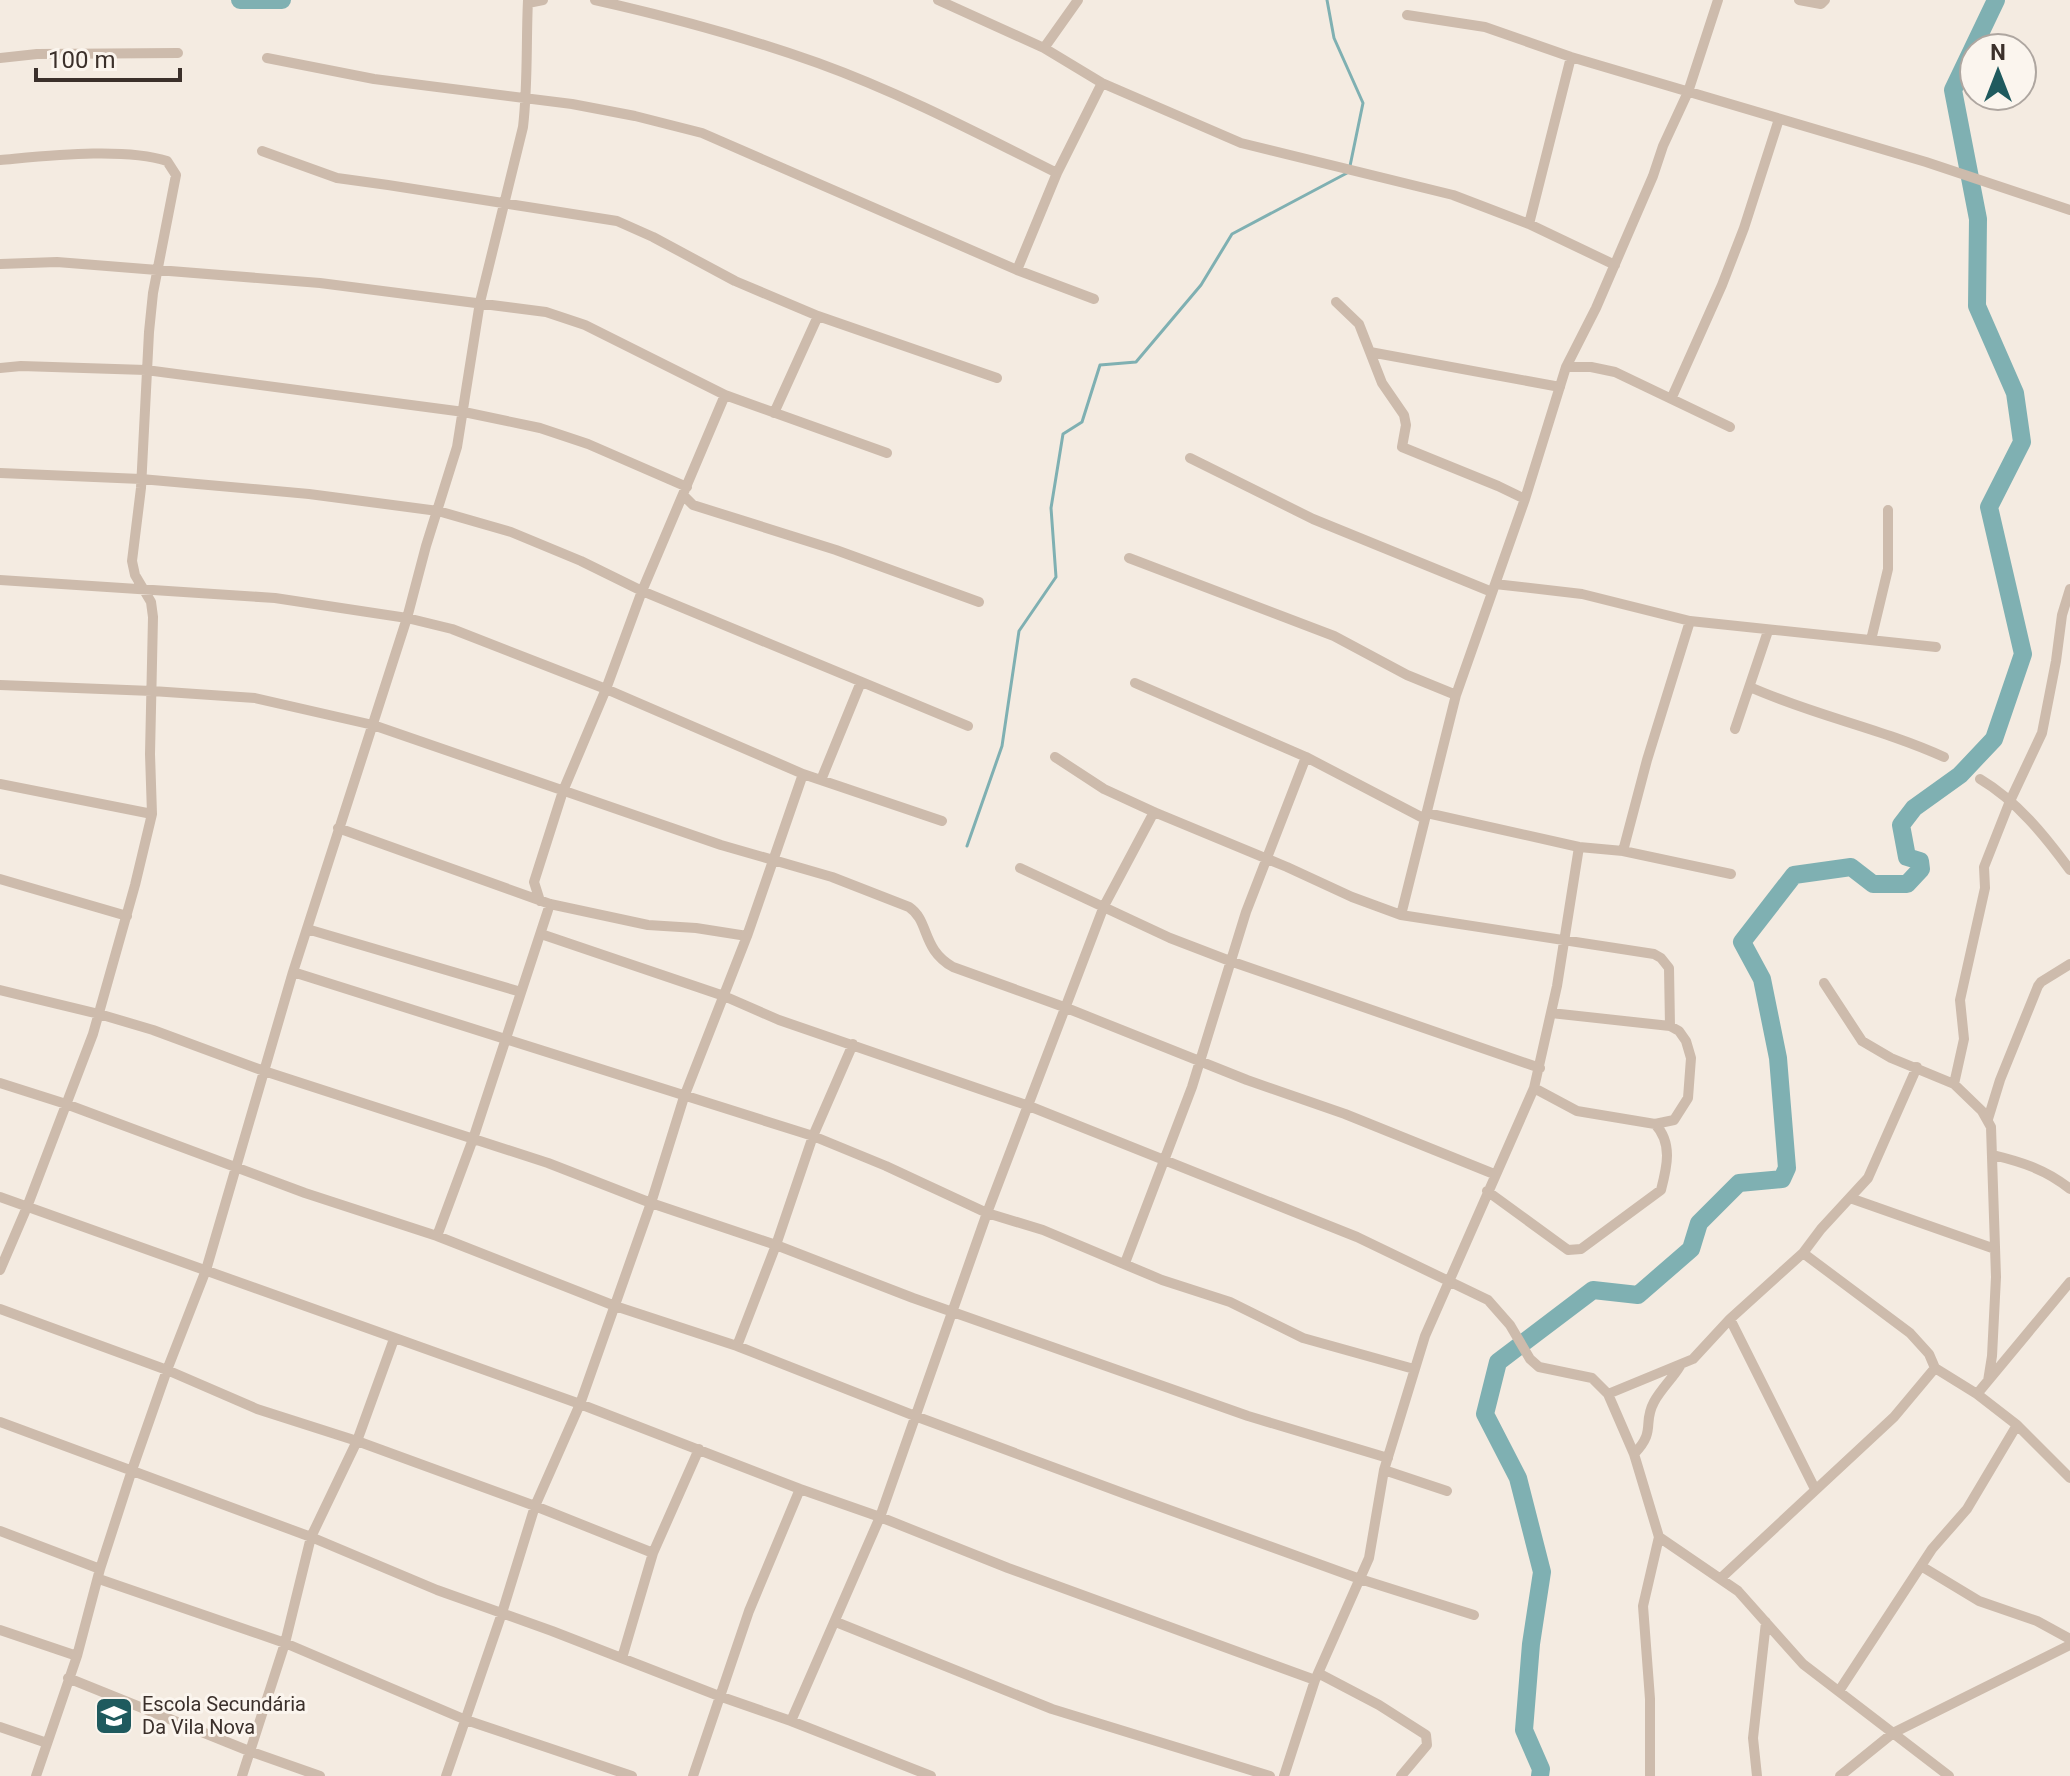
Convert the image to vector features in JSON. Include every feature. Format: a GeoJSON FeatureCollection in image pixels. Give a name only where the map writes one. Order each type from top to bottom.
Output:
{"type":"FeatureCollection","features":[{"type":"Feature","properties":{"kind":"street"},"geometry":{"type":"LineString","coordinates":[[36,1776],[77,1656],[132,1470],[206,1270],[293,972],[407,618],[457,447],[480,302],[518,152],[526,99],[528,1],[543,0]]}},
{"type":"Feature","properties":{"kind":"street"},"geometry":{"type":"LineString","coordinates":[[595,0],[682,20],[818,63],[923,106],[1057,173]]}},
{"type":"Feature","properties":{"kind":"street"},"geometry":{"type":"LineString","coordinates":[[938,0],[1044,48],[1102,83],[1241,143],[1453,195],[1529,224],[1615,265]]}},
{"type":"Feature","properties":{"kind":"street"},"geometry":{"type":"LineString","coordinates":[[1044,48],[1078,0]]}},
{"type":"Feature","properties":{"kind":"street"},"geometry":{"type":"LineString","coordinates":[[1401,915],[1456,695],[1525,499],[1566,367],[1615,265],[1688,92],[1718,0]]}},
{"type":"Feature","properties":{"kind":"street"},"geometry":{"type":"LineString","coordinates":[[1799,0],[1816,5],[1825,0]]}},
{"type":"Feature","properties":{"kind":"street"},"geometry":{"type":"LineString","coordinates":[[1407,15],[1485,27],[1571,57],[1926,162],[2070,210]]}},
{"type":"Feature","properties":{"kind":"street"},"geometry":{"type":"LineString","coordinates":[[0,58],[37,54],[178,53]]}},
{"type":"Feature","properties":{"kind":"street"},"geometry":{"type":"LineString","coordinates":[[1529,224],[1571,57]]}},
{"type":"Feature","properties":{"kind":"street"},"geometry":{"type":"LineString","coordinates":[[267,58],[374,79],[635,116],[702,133],[1017,270],[1094,299]]}},
{"type":"Feature","properties":{"kind":"street"},"geometry":{"type":"LineString","coordinates":[[1017,270],[1057,173],[1102,83]]}},
{"type":"Feature","properties":{"kind":"street"},"geometry":{"type":"LineString","coordinates":[[1672,397],[1744,228],[1779,119]]}},
{"type":"Feature","properties":{"kind":"street"},"geometry":{"type":"LineString","coordinates":[[262,151],[354,182],[617,221],[735,281],[818,316],[997,378]]}},
{"type":"Feature","properties":{"kind":"street"},"geometry":{"type":"LineString","coordinates":[[0,160],[100,154],[157,158],[167,161],[176,175],[153,293],[141,479],[132,561],[135,575],[151,602],[153,617],[152,814],[99,1014],[27,1207],[0,1270]]}},
{"type":"Feature","properties":{"kind":"street"},"geometry":{"type":"LineString","coordinates":[[0,264],[57,262],[320,283],[561,315],[725,395],[887,453]]}},
{"type":"Feature","properties":{"kind":"street"},"geometry":{"type":"LineString","coordinates":[[1336,302],[1359,324],[1382,383],[1406,420],[1402,447],[1525,499]]}},
{"type":"Feature","properties":{"kind":"street"},"geometry":{"type":"LineString","coordinates":[[774,413],[818,316]]}},
{"type":"Feature","properties":{"kind":"street"},"geometry":{"type":"LineString","coordinates":[[1370,352],[1560,387]]}},
{"type":"Feature","properties":{"kind":"street"},"geometry":{"type":"LineString","coordinates":[[1566,367],[1602,368],[1672,397],[1730,427]]}},
{"type":"Feature","properties":{"kind":"street"},"geometry":{"type":"LineString","coordinates":[[0,368],[146,370],[464,412],[552,432],[588,444],[685,491],[693,505]]}},
{"type":"Feature","properties":{"kind":"street"},"geometry":{"type":"LineString","coordinates":[[515,892],[534,882],[563,791],[606,689],[642,591],[725,395]]}},
{"type":"Feature","properties":{"kind":"street"},"geometry":{"type":"LineString","coordinates":[[1190,458],[1313,519],[1493,588],[1582,594],[1690,621],[1936,647]]}},
{"type":"Feature","properties":{"kind":"street"},"geometry":{"type":"LineString","coordinates":[[0,473],[141,479],[309,494],[438,511],[511,532],[642,591],[968,726]]}},
{"type":"Feature","properties":{"kind":"street"},"geometry":{"type":"LineString","coordinates":[[677,509],[693,505],[836,550],[979,602]]}},
{"type":"Feature","properties":{"kind":"street"},"geometry":{"type":"LineString","coordinates":[[1871,640],[1888,569],[1888,510]]}},
{"type":"Feature","properties":{"kind":"street"},"geometry":{"type":"LineString","coordinates":[[1129,558],[1334,636],[1407,675],[1456,695]]}},
{"type":"Feature","properties":{"kind":"street"},"geometry":{"type":"LineString","coordinates":[[0,580],[275,598],[407,618],[452,629],[606,689],[803,774],[942,821]]}},
{"type":"Feature","properties":{"kind":"street"},"geometry":{"type":"LineString","coordinates":[[1954,1084],[1964,1039],[1960,1000],[1985,888],[1984,867],[2042,733],[2062,615],[2070,589]]}},
{"type":"Feature","properties":{"kind":"street"},"geometry":{"type":"LineString","coordinates":[[1623,851],[1647,760],[1690,621]]}},
{"type":"Feature","properties":{"kind":"street"},"geometry":{"type":"LineString","coordinates":[[1735,729],[1768,631]]}},
{"type":"Feature","properties":{"kind":"street"},"geometry":{"type":"LineString","coordinates":[[2056,661],[2070,662]]}},
{"type":"Feature","properties":{"kind":"street"},"geometry":{"type":"LineString","coordinates":[[821,780],[861,682]]}},
{"type":"Feature","properties":{"kind":"street"},"geometry":{"type":"LineString","coordinates":[[1135,683],[1306,757],[1426,816],[1579,847],[1623,851],[1731,874]]}},
{"type":"Feature","properties":{"kind":"street"},"geometry":{"type":"LineString","coordinates":[[0,685],[255,698],[373,725],[471,756],[721,845],[832,877],[914,909],[938,959],[953,967],[1494,1174]]}},
{"type":"Feature","properties":{"kind":"street"},"geometry":{"type":"LineString","coordinates":[[1750,687],[1793,706],[1900,737],[1944,757]]}},
{"type":"Feature","properties":{"kind":"street"},"geometry":{"type":"LineString","coordinates":[[1055,757],[1104,789],[1154,812],[1363,902],[1401,915],[1654,954],[1669,968],[1670,1026]]}},
{"type":"Feature","properties":{"kind":"street"},"geometry":{"type":"LineString","coordinates":[[1125,1263],[1200,1062],[1265,859],[1306,757]]}},
{"type":"Feature","properties":{"kind":"street"},"geometry":{"type":"LineString","coordinates":[[446,1776],[535,1506],[580,1404],[651,1203],[684,1097],[747,936],[803,774]]}},
{"type":"Feature","properties":{"kind":"street"},"geometry":{"type":"LineString","coordinates":[[1980,779],[2010,801],[2070,870]]}},
{"type":"Feature","properties":{"kind":"street"},"geometry":{"type":"LineString","coordinates":[[0,784],[152,814]]}},
{"type":"Feature","properties":{"kind":"street"},"geometry":{"type":"LineString","coordinates":[[791,1721],[880,1517],[987,1213],[1104,906],[1154,812]]}},
{"type":"Feature","properties":{"kind":"street"},"geometry":{"type":"LineString","coordinates":[[338,828],[545,902],[648,925],[747,936]]}},
{"type":"Feature","properties":{"kind":"street"},"geometry":{"type":"LineString","coordinates":[[1284,1776],[1316,1676],[1369,1558],[1384,1470],[1425,1336],[1534,1088],[1551,1013],[1579,847]]}},
{"type":"Feature","properties":{"kind":"street"},"geometry":{"type":"LineString","coordinates":[[1020,868],[1170,938],[1540,1068]]}},
{"type":"Feature","properties":{"kind":"street"},"geometry":{"type":"LineString","coordinates":[[0,879],[127,916]]}},
{"type":"Feature","properties":{"kind":"street"},"geometry":{"type":"LineString","coordinates":[[437,1236],[473,1139],[541,934],[545,902],[534,882]]}},
{"type":"Feature","properties":{"kind":"street"},"geometry":{"type":"LineString","coordinates":[[307,929],[521,992]]}},
{"type":"Feature","properties":{"kind":"street"},"geometry":{"type":"LineString","coordinates":[[541,934],[1029,1106],[1357,1237],[1488,1300],[1539,1367],[1592,1378],[1608,1394],[1634,1454],[1659,1537],[1643,1606],[1651,1727],[1650,1776]]}},
{"type":"Feature","properties":{"kind":"street"},"geometry":{"type":"LineString","coordinates":[[1988,1119],[2000,1080],[2038,986],[2070,964]]}},
{"type":"Feature","properties":{"kind":"street"},"geometry":{"type":"LineString","coordinates":[[293,972],[813,1136],[987,1213],[1043,1230],[1162,1280],[1230,1302],[1303,1338],[1414,1369]]}},
{"type":"Feature","properties":{"kind":"street"},"geometry":{"type":"LineString","coordinates":[[1824,983],[1862,1041],[1891,1058],[1954,1084],[1988,1119],[1993,1155],[1995,1249],[1995,1326],[1988,1381]]}},
{"type":"Feature","properties":{"kind":"street"},"geometry":{"type":"LineString","coordinates":[[0,990],[153,1030],[264,1071],[548,1163],[651,1203],[776,1245],[953,1312],[1248,1416],[1388,1458]]}},
{"type":"Feature","properties":{"kind":"street"},"geometry":{"type":"LineString","coordinates":[[1534,1088],[1577,1111],[1655,1124],[1678,1116],[1691,1088],[1689,1050],[1679,1031],[1670,1026],[1551,1013]]}},
{"type":"Feature","properties":{"kind":"street"},"geometry":{"type":"LineString","coordinates":[[737,1346],[813,1136],[853,1044]]}},
{"type":"Feature","properties":{"kind":"street"},"geometry":{"type":"LineString","coordinates":[[1608,1394],[1680,1366],[1702,1352],[1730,1319],[1803,1253],[1868,1178],[1917,1067]]}},
{"type":"Feature","properties":{"kind":"street"},"geometry":{"type":"LineString","coordinates":[[0,1083],[437,1236],[615,1306],[737,1346],[915,1416],[1360,1579],[1474,1615]]}},
{"type":"Feature","properties":{"kind":"street"},"geometry":{"type":"LineString","coordinates":[[1487,1191],[1568,1250],[1581,1249],[1661,1190],[1667,1151],[1664,1134],[1655,1124]]}},
{"type":"Feature","properties":{"kind":"street"},"geometry":{"type":"LineString","coordinates":[[1993,1155],[2022,1162],[2053,1176],[2070,1189]]}},
{"type":"Feature","properties":{"kind":"street"},"geometry":{"type":"LineString","coordinates":[[0,1197],[580,1404],[1008,1568],[1316,1676],[1379,1705],[1426,1735],[1427,1745],[1401,1776]]}},
{"type":"Feature","properties":{"kind":"street"},"geometry":{"type":"LineString","coordinates":[[1850,1198],[1995,1249]]}},
{"type":"Feature","properties":{"kind":"street"},"geometry":{"type":"LineString","coordinates":[[1803,1253],[1910,1333],[1929,1354],[1935,1368],[1977,1394],[2017,1425],[2070,1478]]}},
{"type":"Feature","properties":{"kind":"street"},"geometry":{"type":"LineString","coordinates":[[1977,1394],[2070,1282]]}},
{"type":"Feature","properties":{"kind":"street"},"geometry":{"type":"LineString","coordinates":[[0,1309],[167,1370],[257,1409],[357,1441],[653,1553]]}},
{"type":"Feature","properties":{"kind":"street"},"geometry":{"type":"LineString","coordinates":[[1730,1319],[1815,1489]]}},
{"type":"Feature","properties":{"kind":"street"},"geometry":{"type":"LineString","coordinates":[[242,1776],[285,1643],[311,1537],[357,1441],[394,1339]]}},
{"type":"Feature","properties":{"kind":"street"},"geometry":{"type":"LineString","coordinates":[[1634,1454],[1647,1438],[1655,1399],[1680,1366]]}},
{"type":"Feature","properties":{"kind":"street"},"geometry":{"type":"LineString","coordinates":[[1721,1578],[1894,1417],[1935,1368]]}},
{"type":"Feature","properties":{"kind":"street"},"geometry":{"type":"LineString","coordinates":[[0,1422],[311,1537],[437,1590],[931,1776]]}},
{"type":"Feature","properties":{"kind":"street"},"geometry":{"type":"LineString","coordinates":[[1839,1691],[1932,1549],[1967,1509],[2017,1425]]}},
{"type":"Feature","properties":{"kind":"street"},"geometry":{"type":"LineString","coordinates":[[622,1658],[653,1553],[699,1449]]}},
{"type":"Feature","properties":{"kind":"street"},"geometry":{"type":"LineString","coordinates":[[1384,1470],[1447,1491]]}},
{"type":"Feature","properties":{"kind":"street"},"geometry":{"type":"LineString","coordinates":[[693,1776],[749,1611],[800,1489]]}},
{"type":"Feature","properties":{"kind":"street"},"geometry":{"type":"LineString","coordinates":[[0,1531],[99,1574],[285,1643],[466,1720],[632,1776]]}},
{"type":"Feature","properties":{"kind":"street"},"geometry":{"type":"LineString","coordinates":[[1659,1537],[1738,1591],[1803,1664],[1943,1774]]}},
{"type":"Feature","properties":{"kind":"street"},"geometry":{"type":"LineString","coordinates":[[1921,1566],[1979,1601],[2037,1621],[2070,1642]]}},
{"type":"Feature","properties":{"kind":"street"},"geometry":{"type":"LineString","coordinates":[[836,1622],[1052,1709],[1270,1776]]}},
{"type":"Feature","properties":{"kind":"street"},"geometry":{"type":"LineString","coordinates":[[1757,1776],[1753,1738],[1766,1622]]}},
{"type":"Feature","properties":{"kind":"street"},"geometry":{"type":"LineString","coordinates":[[0,1630],[77,1656]]}},
{"type":"Feature","properties":{"kind":"street"},"geometry":{"type":"LineString","coordinates":[[1840,1776],[1893,1733],[2070,1642]]}},
{"type":"Feature","properties":{"kind":"street"},"geometry":{"type":"LineString","coordinates":[[68,1678],[249,1751],[320,1776]]}},
{"type":"Feature","properties":{"kind":"street"},"geometry":{"type":"LineString","coordinates":[[0,1727],[47,1743]]}},
{"type":"Feature","properties":{"kind":"waterway"},"geometry":{"type":"LineString","coordinates":[[240,0],[282,0]]}},
{"type":"Feature","properties":{"kind":"waterway"},"geometry":{"type":"LineString","coordinates":[[1327,0],[1334,38],[1363,103],[1350,166]]}},
{"type":"Feature","properties":{"kind":"waterway"},"geometry":{"type":"LineString","coordinates":[[1540,1776],[1541,1769],[1524,1730],[1531,1644],[1542,1572],[1518,1478],[1485,1414],[1498,1362],[1593,1290],[1638,1295],[1691,1249],[1699,1223],[1739,1183],[1782,1179],[1787,1168],[1778,1058],[1762,979],[1742,942],[1794,875],[1851,867],[1873,884],[1907,884],[1921,869],[1920,861],[1907,857],[1901,825],[1914,808],[1960,775],[1994,739],[2023,654],[1989,507],[2022,442],[2015,393],[1977,306],[1978,219],[1953,90],[1996,0]]}},
{"type":"Feature","properties":{"kind":"waterway"},"geometry":{"type":"LineString","coordinates":[[967,846],[1002,746],[1019,631],[1056,577],[1051,508],[1063,434],[1082,422],[1100,365],[1136,362],[1201,285],[1232,234],[1347,173]]}},
{"type":"Feature","properties":{"kind":"place","name":"Escola Secundária Da Vila Nova"},"geometry":{"type":"Point","coordinates":[114,1716]}}]}
